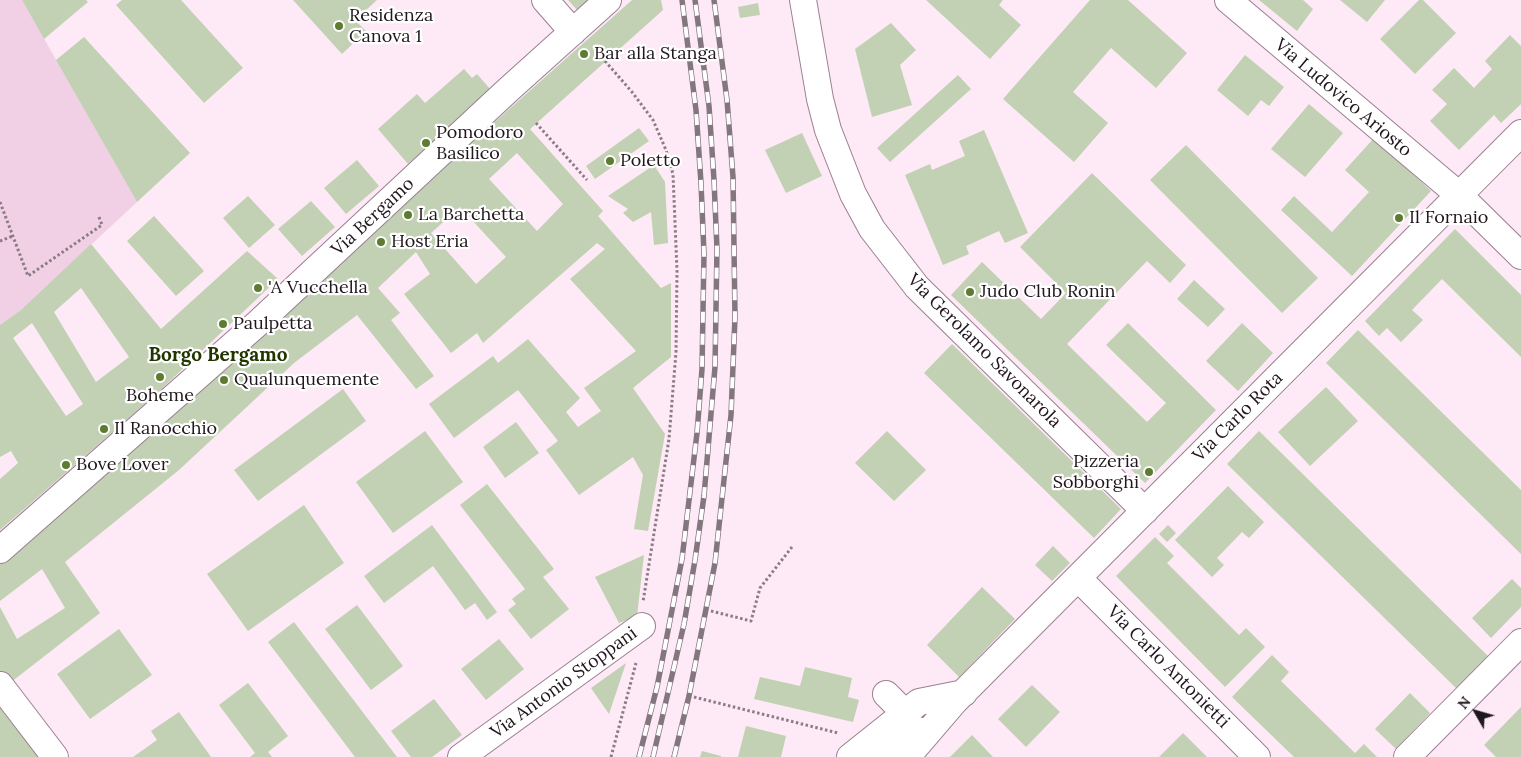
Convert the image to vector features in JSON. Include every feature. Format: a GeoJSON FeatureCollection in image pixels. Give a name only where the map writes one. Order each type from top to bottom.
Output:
{"type":"FeatureCollection","features":[{"type":"Feature","properties":{"kind":"street"},"geometry":{"type":"LineString","coordinates":[[545,0],[573,32]]}},
{"type":"Feature","properties":{"kind":"street","name":"Via Bergamo"},"geometry":{"type":"LineString","coordinates":[[0,550],[258,322],[608,0]]}},
{"type":"Feature","properties":{"kind":"street","name":"Via Gerolamo Savonarola"},"geometry":{"type":"LineString","coordinates":[[803,0],[820,99],[828,130],[853,194],[872,229],[917,287],[1145,511]]}},
{"type":"Feature","properties":{"kind":"street","name":"Via Ludovico Ariosto"},"geometry":{"type":"LineString","coordinates":[[1228,0],[1459,195],[1521,256]]}},
{"type":"Feature","properties":{"kind":"street","name":"Via Carlo Rota"},"geometry":{"type":"LineString","coordinates":[[907,757],[960,697],[1521,133]]}},
{"type":"Feature","properties":{"kind":"street","name":"Via Carlo Antonietti"},"geometry":{"type":"LineString","coordinates":[[1078,578],[1257,757]]}},
{"type":"Feature","properties":{"kind":"street","name":"Via Antonio Stoppani"},"geometry":{"type":"LineString","coordinates":[[461,757],[642,626]]}},
{"type":"Feature","properties":{"kind":"street"},"geometry":{"type":"LineString","coordinates":[[1407,757],[1521,642]]}},
{"type":"Feature","properties":{"kind":"street"},"geometry":{"type":"LineString","coordinates":[[0,685],[55,757]]}},
{"type":"Feature","properties":{"kind":"street"},"geometry":{"type":"LineString","coordinates":[[886,694],[905,713]]}},
{"type":"Feature","properties":{"kind":"street"},"geometry":{"type":"LineString","coordinates":[[865,754],[905,713],[919,702],[960,697]]}},
{"type":"Feature","properties":{"kind":"street","name":"Via Carlo Rota"},"geometry":{"type":"LineString","coordinates":[[865,754],[960,697]]}},
{"type":"Feature","properties":{"kind":"path"},"geometry":{"type":"LineString","coordinates":[[606,61],[653,120],[666,150],[673,174],[677,271],[676,352],[670,439],[632,682],[611,757]]}},
{"type":"Feature","properties":{"kind":"path"},"geometry":{"type":"LineString","coordinates":[[536,123],[587,180]]}},
{"type":"Feature","properties":{"kind":"path"},"geometry":{"type":"LineString","coordinates":[[0,202],[28,276],[102,225],[99,218]]}},
{"type":"Feature","properties":{"kind":"path"},"geometry":{"type":"LineString","coordinates":[[0,241],[13,236]]}},
{"type":"Feature","properties":{"kind":"path"},"geometry":{"type":"LineString","coordinates":[[711,611],[751,621],[760,588],[792,547]]}},
{"type":"Feature","properties":{"kind":"path"},"geometry":{"type":"LineString","coordinates":[[694,697],[833,733],[856,736],[865,754]]}},
{"type":"Feature","properties":{"kind":"shaded area"},"geometry":{"type":"Polygon","coordinates":[[[0,0],[22,0],[137,202],[21,310],[0,325],[0,0]]]}},
{"type":"Feature","properties":{"kind":"building"},"geometry":{"type":"Polygon","coordinates":[[[22,0],[86,0],[88,2],[44,39],[22,0]]]}},
{"type":"Feature","properties":{"kind":"building"},"geometry":{"type":"Polygon","coordinates":[[[122,0],[181,0],[243,68],[204,103],[116,5],[122,0]]]}},
{"type":"Feature","properties":{"kind":"building","name":"Residenza Canova 1"},"geometry":{"type":"Polygon","coordinates":[[[293,0],[377,0],[355,20],[366,31],[342,54],[293,0]]]}},
{"type":"Feature","properties":{"kind":"building"},"geometry":{"type":"Polygon","coordinates":[[[568,0],[590,0],[578,11],[568,0]]]}},
{"type":"Feature","properties":{"kind":"building"},"geometry":{"type":"Polygon","coordinates":[[[632,0],[661,0],[663,10],[530,129],[603,211],[598,216],[661,288],[671,283],[671,357],[633,388],[665,434],[648,531],[634,529],[643,475],[633,457],[579,495],[546,450],[558,441],[518,390],[454,438],[429,404],[493,356],[498,363],[528,339],[580,398],[566,412],[578,427],[601,411],[584,388],[636,351],[570,279],[605,249],[597,243],[483,343],[477,333],[451,353],[404,294],[430,274],[416,252],[378,288],[400,313],[391,320],[434,376],[416,389],[357,315],[294,363],[179,470],[65,562],[100,613],[6,686],[0,679],[0,607],[17,639],[65,608],[42,569],[0,601],[0,561],[632,0]],[[517,153],[489,179],[537,231],[563,204],[517,153]],[[460,207],[431,233],[476,284],[506,257],[460,207]]]}},
{"type":"Feature","properties":{"kind":"building"},"geometry":{"type":"Polygon","coordinates":[[[926,0],[1003,0],[999,5],[1021,25],[990,59],[926,0]]]}},
{"type":"Feature","properties":{"kind":"building"},"geometry":{"type":"Polygon","coordinates":[[[1090,0],[1128,0],[1187,53],[1156,88],[1111,48],[1073,92],[1108,123],[1074,162],[1003,99],[1090,0]]]}},
{"type":"Feature","properties":{"kind":"building"},"geometry":{"type":"Polygon","coordinates":[[[1259,0],[1303,0],[1313,9],[1297,31],[1259,0]]]}},
{"type":"Feature","properties":{"kind":"building"},"geometry":{"type":"Polygon","coordinates":[[[1340,0],[1385,0],[1367,22],[1340,0]]]}},
{"type":"Feature","properties":{"kind":"building"},"geometry":{"type":"Polygon","coordinates":[[[1419,0],[1423,0],[1456,33],[1415,74],[1380,39],[1419,0]]]}},
{"type":"Feature","properties":{"kind":"building"},"geometry":{"type":"Polygon","coordinates":[[[758,3],[760,15],[740,18],[738,7],[758,3]]]}},
{"type":"Feature","properties":{"kind":"building"},"geometry":{"type":"Polygon","coordinates":[[[891,23],[916,50],[900,65],[912,105],[872,117],[855,49],[891,23]]]}},
{"type":"Feature","properties":{"kind":"building"},"geometry":{"type":"Polygon","coordinates":[[[1510,35],[1521,46],[1521,104],[1501,123],[1494,115],[1459,150],[1430,121],[1447,104],[1432,90],[1454,68],[1474,88],[1492,69],[1485,61],[1510,35]]]}},
{"type":"Feature","properties":{"kind":"building"},"geometry":{"type":"Polygon","coordinates":[[[84,37],[190,153],[137,202],[56,60],[84,37]]]}},
{"type":"Feature","properties":{"kind":"building"},"geometry":{"type":"Polygon","coordinates":[[[1245,55],[1284,87],[1269,106],[1261,100],[1248,116],[1217,90],[1245,55]]]}},
{"type":"Feature","properties":{"kind":"building"},"geometry":{"type":"Polygon","coordinates":[[[464,69],[472,78],[477,74],[491,90],[408,164],[378,129],[417,94],[425,103],[464,69]]]}},
{"type":"Feature","properties":{"kind":"building"},"geometry":{"type":"Polygon","coordinates":[[[958,75],[971,89],[890,162],[877,148],[958,75]]]}},
{"type":"Feature","properties":{"kind":"building"},"geometry":{"type":"Polygon","coordinates":[[[1309,104],[1343,133],[1305,177],[1271,149],[1309,104]]]}},
{"type":"Feature","properties":{"kind":"building"},"geometry":{"type":"Polygon","coordinates":[[[639,128],[649,141],[595,179],[586,166],[639,128]]]}},
{"type":"Feature","properties":{"kind":"building"},"geometry":{"type":"Polygon","coordinates":[[[984,130],[1028,233],[1005,243],[999,231],[966,246],[969,254],[943,265],[905,175],[930,164],[932,170],[965,156],[959,141],[984,130]]]}},
{"type":"Feature","properties":{"kind":"building"},"geometry":{"type":"Polygon","coordinates":[[[802,133],[822,176],[786,193],[765,150],[802,133]]]}},
{"type":"Feature","properties":{"kind":"building"},"geometry":{"type":"Polygon","coordinates":[[[1374,138],[1431,191],[1352,276],[1281,210],[1294,196],[1332,232],[1369,192],[1345,170],[1374,138]]]}},
{"type":"Feature","properties":{"kind":"building"},"geometry":{"type":"Polygon","coordinates":[[[1186,145],[1318,278],[1282,313],[1150,180],[1186,145]]]}},
{"type":"Feature","properties":{"kind":"building"},"geometry":{"type":"Polygon","coordinates":[[[357,160],[379,186],[346,214],[324,188],[357,160]]]}},
{"type":"Feature","properties":{"kind":"building"},"geometry":{"type":"Polygon","coordinates":[[[654,165],[665,182],[668,243],[654,245],[651,212],[633,222],[623,213],[628,209],[608,196],[654,165]]]}},
{"type":"Feature","properties":{"kind":"building"},"geometry":{"type":"Polygon","coordinates":[[[1092,173],[1186,265],[1170,283],[1147,261],[1067,344],[1147,422],[1166,403],[1106,345],[1128,323],[1216,410],[1145,483],[951,295],[982,262],[1041,319],[1066,293],[1020,247],[1092,173]]]}},
{"type":"Feature","properties":{"kind":"building"},"geometry":{"type":"Polygon","coordinates":[[[248,196],[275,225],[249,248],[223,218],[248,196]]]}},
{"type":"Feature","properties":{"kind":"building"},"geometry":{"type":"Polygon","coordinates":[[[311,201],[335,227],[302,256],[278,229],[311,201]]]}},
{"type":"Feature","properties":{"kind":"building"},"geometry":{"type":"Polygon","coordinates":[[[154,216],[204,271],[176,296],[127,241],[154,216]]]}},
{"type":"Feature","properties":{"kind":"building"},"geometry":{"type":"Polygon","coordinates":[[[1455,229],[1521,295],[1521,357],[1442,279],[1412,310],[1423,320],[1401,342],[1387,328],[1379,336],[1365,321],[1455,229]]]}},
{"type":"Feature","properties":{"kind":"building"},"geometry":{"type":"Polygon","coordinates":[[[91,244],[161,329],[247,251],[278,279],[155,395],[0,530],[0,479],[18,463],[11,451],[0,457],[0,325],[21,310],[91,244]],[[81,288],[54,312],[96,382],[129,357],[81,288]],[[32,323],[13,338],[66,416],[83,404],[32,323]]]}},
{"type":"Feature","properties":{"kind":"building"},"geometry":{"type":"Polygon","coordinates":[[[1194,280],[1225,309],[1208,327],[1177,299],[1194,280]]]}},
{"type":"Feature","properties":{"kind":"building"},"geometry":{"type":"Polygon","coordinates":[[[1242,323],[1273,353],[1238,391],[1206,361],[1242,323]]]}},
{"type":"Feature","properties":{"kind":"building"},"geometry":{"type":"Polygon","coordinates":[[[1358,330],[1521,490],[1521,554],[1326,363],[1358,330]]]}},
{"type":"Feature","properties":{"kind":"building"},"geometry":{"type":"Polygon","coordinates":[[[952,344],[1121,509],[1094,538],[924,373],[952,344]]]}},
{"type":"Feature","properties":{"kind":"building"},"geometry":{"type":"Polygon","coordinates":[[[1326,387],[1358,421],[1310,466],[1278,432],[1326,387]]]}},
{"type":"Feature","properties":{"kind":"building"},"geometry":{"type":"Polygon","coordinates":[[[343,389],[366,421],[258,501],[234,470],[343,389]]]}},
{"type":"Feature","properties":{"kind":"building"},"geometry":{"type":"Polygon","coordinates":[[[516,422],[539,453],[505,478],[483,447],[516,422]]]}},
{"type":"Feature","properties":{"kind":"building"},"geometry":{"type":"Polygon","coordinates":[[[425,431],[463,482],[393,533],[356,482],[425,431]]]}},
{"type":"Feature","properties":{"kind":"building"},"geometry":{"type":"Polygon","coordinates":[[[887,431],[926,470],[894,501],[855,463],[887,431]]]}},
{"type":"Feature","properties":{"kind":"building"},"geometry":{"type":"Polygon","coordinates":[[[1259,431],[1489,657],[1457,689],[1227,464],[1259,431]]]}},
{"type":"Feature","properties":{"kind":"building"},"geometry":{"type":"Polygon","coordinates":[[[487,484],[554,569],[543,577],[569,609],[531,639],[508,610],[516,604],[512,599],[525,589],[460,505],[487,484]]]}},
{"type":"Feature","properties":{"kind":"building"},"geometry":{"type":"Polygon","coordinates":[[[1228,486],[1264,522],[1249,538],[1242,532],[1217,558],[1224,565],[1212,577],[1175,540],[1228,486]]]}},
{"type":"Feature","properties":{"kind":"building"},"geometry":{"type":"Polygon","coordinates":[[[304,505],[344,563],[248,631],[207,574],[304,505]]]}},
{"type":"Feature","properties":{"kind":"building"},"geometry":{"type":"Polygon","coordinates":[[[432,525],[497,612],[487,620],[475,603],[465,610],[433,566],[384,603],[364,576],[432,525]]]}},
{"type":"Feature","properties":{"kind":"building"},"geometry":{"type":"Polygon","coordinates":[[[1168,525],[1176,533],[1167,542],[1159,534],[1168,525]]]}},
{"type":"Feature","properties":{"kind":"building"},"geometry":{"type":"Polygon","coordinates":[[[1155,537],[1174,556],[1167,563],[1239,635],[1246,628],[1265,647],[1225,687],[1116,576],[1155,537]]]}},
{"type":"Feature","properties":{"kind":"building"},"geometry":{"type":"Polygon","coordinates":[[[1053,546],[1070,563],[1052,581],[1035,565],[1053,546]]]}},
{"type":"Feature","properties":{"kind":"building"},"geometry":{"type":"Polygon","coordinates":[[[644,555],[637,616],[619,623],[595,577],[644,555]]]}},
{"type":"Feature","properties":{"kind":"building"},"geometry":{"type":"Polygon","coordinates":[[[1512,579],[1521,588],[1521,607],[1491,638],[1472,618],[1512,579]]]}},
{"type":"Feature","properties":{"kind":"building"},"geometry":{"type":"Polygon","coordinates":[[[982,587],[1015,619],[959,677],[927,645],[982,587]]]}},
{"type":"Feature","properties":{"kind":"building"},"geometry":{"type":"Polygon","coordinates":[[[357,605],[403,666],[371,690],[325,629],[357,605]]]}},
{"type":"Feature","properties":{"kind":"building"},"geometry":{"type":"Polygon","coordinates":[[[294,622],[397,757],[355,757],[268,642],[294,622]]]}},
{"type":"Feature","properties":{"kind":"building"},"geometry":{"type":"Polygon","coordinates":[[[119,629],[152,675],[90,719],[57,674],[119,629]]]}},
{"type":"Feature","properties":{"kind":"building"},"geometry":{"type":"Polygon","coordinates":[[[499,639],[524,669],[486,700],[461,669],[499,639]]]}},
{"type":"Feature","properties":{"kind":"building"},"geometry":{"type":"Polygon","coordinates":[[[1272,655],[1289,672],[1281,681],[1355,753],[1364,744],[1377,757],[1294,757],[1232,697],[1272,655]]]}},
{"type":"Feature","properties":{"kind":"building"},"geometry":{"type":"Polygon","coordinates":[[[626,663],[609,714],[591,688],[626,663]]]}},
{"type":"Feature","properties":{"kind":"building"},"geometry":{"type":"Polygon","coordinates":[[[805,667],[852,678],[848,697],[859,700],[853,722],[754,699],[760,677],[800,686],[805,667]]]}},
{"type":"Feature","properties":{"kind":"building"},"geometry":{"type":"Polygon","coordinates":[[[248,683],[288,736],[268,752],[272,757],[250,757],[255,753],[219,705],[248,683]]]}},
{"type":"Feature","properties":{"kind":"building"},"geometry":{"type":"Polygon","coordinates":[[[1032,685],[1060,712],[1026,747],[998,719],[1032,685]]]}},
{"type":"Feature","properties":{"kind":"building"},"geometry":{"type":"Polygon","coordinates":[[[1410,693],[1430,713],[1396,749],[1375,729],[1410,693]]]}},
{"type":"Feature","properties":{"kind":"building"},"geometry":{"type":"Polygon","coordinates":[[[434,699],[462,735],[432,757],[411,757],[391,731],[434,699]]]}},
{"type":"Feature","properties":{"kind":"building"},"geometry":{"type":"Polygon","coordinates":[[[0,700],[41,757],[0,757],[0,700]]]}},
{"type":"Feature","properties":{"kind":"building"},"geometry":{"type":"Polygon","coordinates":[[[1521,707],[1521,757],[1496,757],[1484,745],[1521,707]]]}},
{"type":"Feature","properties":{"kind":"building"},"geometry":{"type":"Polygon","coordinates":[[[179,712],[211,757],[133,757],[157,740],[151,731],[179,712]]]}},
{"type":"Feature","properties":{"kind":"building"},"geometry":{"type":"Polygon","coordinates":[[[746,726],[786,736],[781,757],[738,757],[746,726]]]}},
{"type":"Feature","properties":{"kind":"building"},"geometry":{"type":"Polygon","coordinates":[[[1183,733],[1207,757],[1159,757],[1183,733]]]}},
{"type":"Feature","properties":{"kind":"building"},"geometry":{"type":"Polygon","coordinates":[[[972,735],[993,757],[950,757],[972,735]]]}},
{"type":"Feature","properties":{"kind":"building"},"geometry":{"type":"Polygon","coordinates":[[[702,751],[721,756],[721,757],[700,757],[702,751]]]}},
{"type":"Feature","properties":{"kind":"railway"},"geometry":{"type":"LineString","coordinates":[[639,757],[657,687],[682,559],[697,433],[702,369],[704,254],[701,183],[696,110],[682,0]]}},
{"type":"Feature","properties":{"kind":"railway"},"geometry":{"type":"LineString","coordinates":[[653,757],[684,624],[695,560],[704,496],[715,367],[717,249],[714,180],[709,106],[695,0]]}},
{"type":"Feature","properties":{"kind":"railway"},"geometry":{"type":"LineString","coordinates":[[674,757],[689,696],[715,563],[731,415],[735,317],[733,177],[727,100],[714,0]]}},
{"type":"Feature","properties":{"kind":"place","name":"Residenza Canova 1"},"geometry":{"type":"Point","coordinates":[339,26]}},
{"type":"Feature","properties":{"kind":"place","name":"Bar alla Stanga"},"geometry":{"type":"Point","coordinates":[584,54]}},
{"type":"Feature","properties":{"kind":"place","name":"Pomodoro Basilico"},"geometry":{"type":"Point","coordinates":[426,143]}},
{"type":"Feature","properties":{"kind":"place","name":"Poletto"},"geometry":{"type":"Point","coordinates":[610,161]}},
{"type":"Feature","properties":{"kind":"place","name":"La Barchetta"},"geometry":{"type":"Point","coordinates":[408,215]}},
{"type":"Feature","properties":{"kind":"place","name":"Il Fornaio"},"geometry":{"type":"Point","coordinates":[1399,218]}},
{"type":"Feature","properties":{"kind":"place","name":"Host Eria"},"geometry":{"type":"Point","coordinates":[381,242]}},
{"type":"Feature","properties":{"kind":"place","name":"'A Vucchella"},"geometry":{"type":"Point","coordinates":[258,288]}},
{"type":"Feature","properties":{"kind":"place","name":"Judo Club Ronin"},"geometry":{"type":"Point","coordinates":[970,292]}},
{"type":"Feature","properties":{"kind":"place","name":"Paulpetta"},"geometry":{"type":"Point","coordinates":[223,324]}},
{"type":"Feature","properties":{"kind":"place","name":"Boheme"},"geometry":{"type":"Point","coordinates":[160,377]}},
{"type":"Feature","properties":{"kind":"place","name":"Qualunquemente"},"geometry":{"type":"Point","coordinates":[224,380]}},
{"type":"Feature","properties":{"kind":"place","name":"Il Ranocchio"},"geometry":{"type":"Point","coordinates":[104,429]}},
{"type":"Feature","properties":{"kind":"place","name":"Bove Lover"},"geometry":{"type":"Point","coordinates":[66,465]}},
{"type":"Feature","properties":{"kind":"place","name":"Pizzeria Sobborghi"},"geometry":{"type":"Point","coordinates":[1149,472]}},
{"type":"Feature","properties":{"kind":"district","name":"Borgo Bergamo"},"geometry":{"type":"Point","coordinates":[218,356]}}]}
